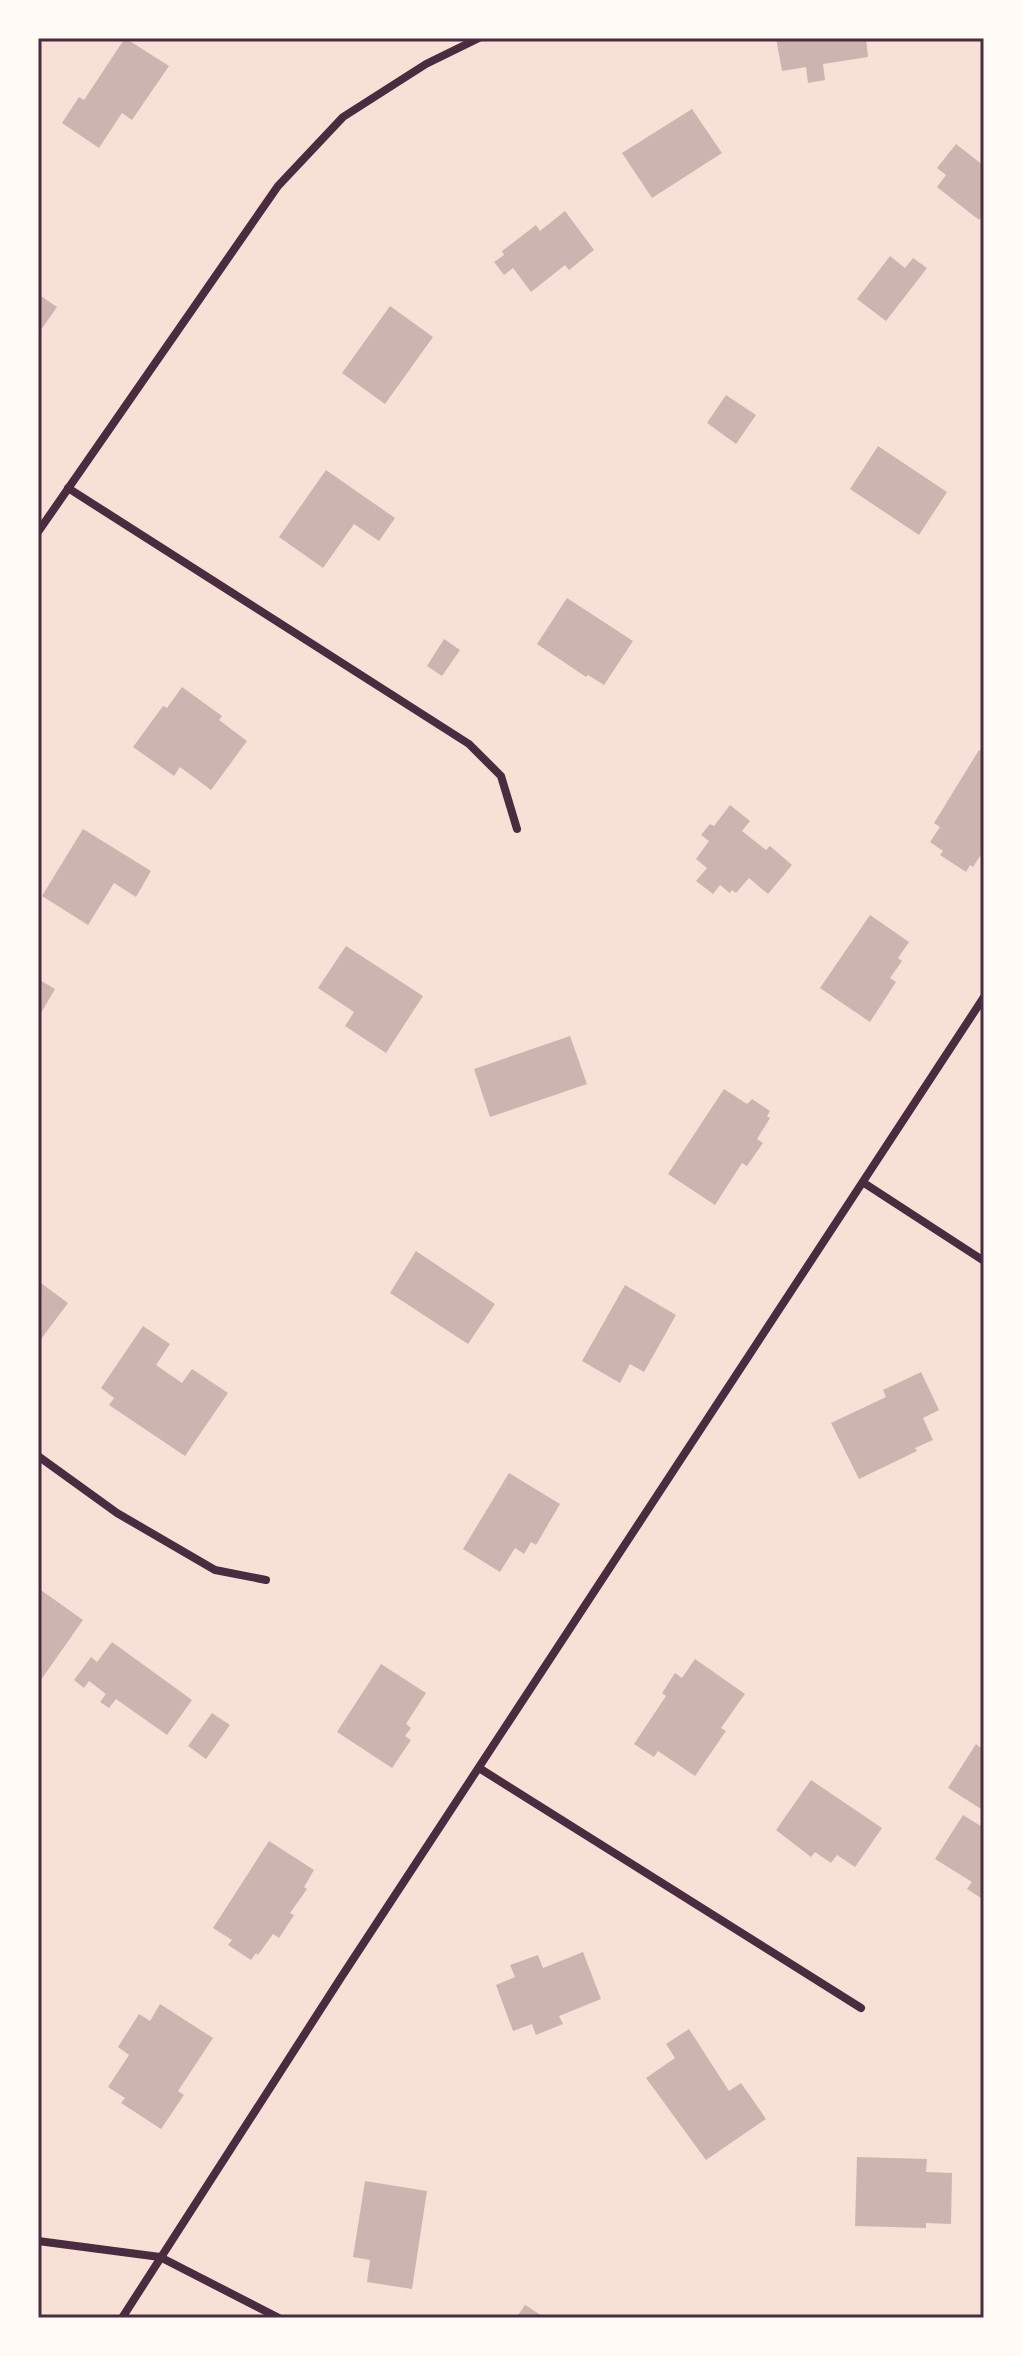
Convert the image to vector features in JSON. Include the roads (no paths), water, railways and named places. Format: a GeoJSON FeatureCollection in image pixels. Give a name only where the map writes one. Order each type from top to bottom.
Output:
{"type":"FeatureCollection","features":[{"type":"Feature","properties":{"kind":"street"},"geometry":{"type":"LineString","coordinates":[[38,532],[278,186],[343,117],[426,64],[479,38]]}},
{"type":"Feature","properties":{"kind":"street"},"geometry":{"type":"LineString","coordinates":[[68,488],[469,744],[501,776],[517,829]]}},
{"type":"Feature","properties":{"kind":"street"},"geometry":{"type":"LineString","coordinates":[[122,2318],[984,997]]}},
{"type":"Feature","properties":{"kind":"street"},"geometry":{"type":"LineString","coordinates":[[864,1183],[984,1261]]}},
{"type":"Feature","properties":{"kind":"street"},"geometry":{"type":"LineString","coordinates":[[38,1456],[117,1513],[215,1570],[266,1580]]}},
{"type":"Feature","properties":{"kind":"street"},"geometry":{"type":"LineString","coordinates":[[479,1768],[861,2008]]}},
{"type":"Feature","properties":{"kind":"street"},"geometry":{"type":"LineString","coordinates":[[38,2241],[160,2257],[279,2318]]}}]}
